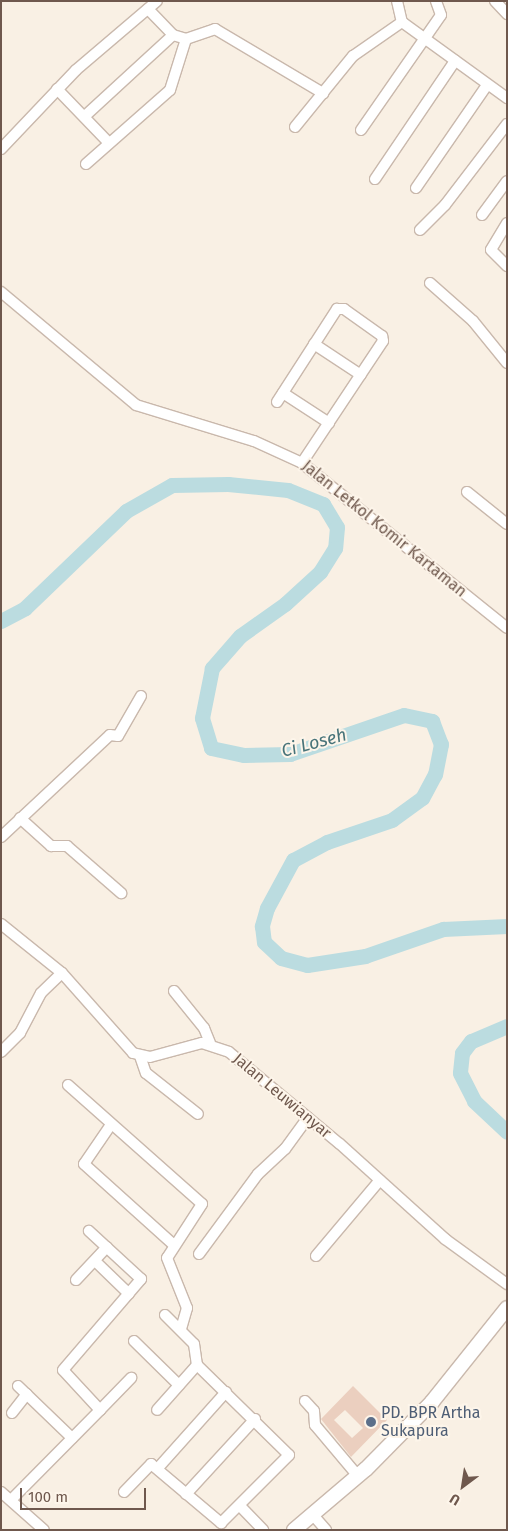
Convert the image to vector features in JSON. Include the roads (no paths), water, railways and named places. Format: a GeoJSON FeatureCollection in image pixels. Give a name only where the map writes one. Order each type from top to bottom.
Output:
{"type":"FeatureCollection","features":[{"type":"Feature","properties":{"kind":"street"},"geometry":{"type":"LineString","coordinates":[[1,148],[57,89],[157,1]]}},
{"type":"Feature","properties":{"kind":"street"},"geometry":{"type":"LineString","coordinates":[[397,1],[402,22],[422,39],[507,98]]}},
{"type":"Feature","properties":{"kind":"street"},"geometry":{"type":"LineString","coordinates":[[362,130],[422,39],[441,15],[436,1]]}},
{"type":"Feature","properties":{"kind":"street"},"geometry":{"type":"LineString","coordinates":[[494,1],[507,14]]}},
{"type":"Feature","properties":{"kind":"street"},"geometry":{"type":"LineString","coordinates":[[148,8],[173,35],[186,39],[215,29],[323,93]]}},
{"type":"Feature","properties":{"kind":"street"},"geometry":{"type":"LineString","coordinates":[[295,127],[364,46],[402,22]]}},
{"type":"Feature","properties":{"kind":"street"},"geometry":{"type":"LineString","coordinates":[[86,115],[173,35]]}},
{"type":"Feature","properties":{"kind":"street"},"geometry":{"type":"LineString","coordinates":[[86,164],[170,90],[186,39]]}},
{"type":"Feature","properties":{"kind":"street"},"geometry":{"type":"LineString","coordinates":[[375,178],[455,61]]}},
{"type":"Feature","properties":{"kind":"street"},"geometry":{"type":"LineString","coordinates":[[416,188],[487,85]]}},
{"type":"Feature","properties":{"kind":"street"},"geometry":{"type":"LineString","coordinates":[[57,89],[86,115],[109,143]]}},
{"type":"Feature","properties":{"kind":"street"},"geometry":{"type":"LineString","coordinates":[[420,230],[445,205],[507,124]]}},
{"type":"Feature","properties":{"kind":"street"},"geometry":{"type":"LineString","coordinates":[[482,214],[507,181]]}},
{"type":"Feature","properties":{"kind":"street"},"geometry":{"type":"LineString","coordinates":[[507,223],[491,250],[507,266]]}},
{"type":"Feature","properties":{"kind":"street"},"geometry":{"type":"LineString","coordinates":[[430,283],[473,321],[507,363]]}},
{"type":"Feature","properties":{"kind":"street","name":"Jalan Letkol Komir Kartaman"},"geometry":{"type":"LineString","coordinates":[[1,292],[136,405],[254,441],[302,463],[507,628]]}},
{"type":"Feature","properties":{"kind":"street"},"geometry":{"type":"LineString","coordinates":[[302,463],[329,423],[361,375],[383,337],[344,309],[335,310],[280,397],[329,423]]}},
{"type":"Feature","properties":{"kind":"street"},"geometry":{"type":"LineString","coordinates":[[314,344],[361,375]]}},
{"type":"Feature","properties":{"kind":"street"},"geometry":{"type":"LineString","coordinates":[[467,492],[507,524]]}},
{"type":"Feature","properties":{"kind":"street"},"geometry":{"type":"LineString","coordinates":[[1,837],[110,734],[118,736],[141,696]]}},
{"type":"Feature","properties":{"kind":"street"},"geometry":{"type":"LineString","coordinates":[[20,818],[51,846],[67,846],[121,894]]}},
{"type":"Feature","properties":{"kind":"street"},"geometry":{"type":"LineString","coordinates":[[1,924],[62,973],[127,1048],[140,1056],[146,1073],[198,1114]]}},
{"type":"Feature","properties":{"kind":"street"},"geometry":{"type":"LineString","coordinates":[[1,1052],[20,1033],[41,993],[62,973]]}},
{"type":"Feature","properties":{"kind":"street"},"geometry":{"type":"LineString","coordinates":[[140,1056],[210,1043],[204,1028],[174,991]]}},
{"type":"Feature","properties":{"kind":"street","name":"Jalan Leuwianyar"},"geometry":{"type":"LineString","coordinates":[[210,1043],[229,1052],[380,1180],[445,1239],[507,1284]]}},
{"type":"Feature","properties":{"kind":"street"},"geometry":{"type":"LineString","coordinates":[[68,1085],[110,1126],[202,1204],[174,1245],[168,1259],[187,1308],[181,1329]]}},
{"type":"Feature","properties":{"kind":"street"},"geometry":{"type":"LineString","coordinates":[[199,1254],[258,1174],[285,1149],[308,1118]]}},
{"type":"Feature","properties":{"kind":"street"},"geometry":{"type":"LineString","coordinates":[[110,1126],[84,1164],[174,1245]]}},
{"type":"Feature","properties":{"kind":"street"},"geometry":{"type":"LineString","coordinates":[[316,1256],[380,1180]]}},
{"type":"Feature","properties":{"kind":"street"},"geometry":{"type":"LineString","coordinates":[[90,1231],[140,1278],[129,1294],[63,1370],[100,1410]]}},
{"type":"Feature","properties":{"kind":"street"},"geometry":{"type":"LineString","coordinates":[[76,1280],[107,1247]]}},
{"type":"Feature","properties":{"kind":"street"},"geometry":{"type":"LineString","coordinates":[[95,1261],[129,1294]]}},
{"type":"Feature","properties":{"kind":"street"},"geometry":{"type":"LineString","coordinates":[[294,1530],[358,1476],[432,1402],[507,1308]]}},
{"type":"Feature","properties":{"kind":"street"},"geometry":{"type":"LineString","coordinates":[[124,1492],[150,1464],[158,1468],[220,1524],[241,1507],[289,1455],[255,1419],[197,1365],[194,1344],[181,1329],[164,1315]]}},
{"type":"Feature","properties":{"kind":"street"},"geometry":{"type":"LineString","coordinates":[[134,1342],[179,1385]]}},
{"type":"Feature","properties":{"kind":"street"},"geometry":{"type":"LineString","coordinates":[[157,1410],[197,1365]]}},
{"type":"Feature","properties":{"kind":"street"},"geometry":{"type":"LineString","coordinates":[[11,1500],[131,1378]]}},
{"type":"Feature","properties":{"kind":"street"},"geometry":{"type":"LineString","coordinates":[[18,1386],[72,1438]]}},
{"type":"Feature","properties":{"kind":"street"},"geometry":{"type":"LineString","coordinates":[[158,1468],[226,1392]]}},
{"type":"Feature","properties":{"kind":"street"},"geometry":{"type":"LineString","coordinates":[[12,1413],[27,1394]]}},
{"type":"Feature","properties":{"kind":"street"},"geometry":{"type":"LineString","coordinates":[[305,1402],[314,1411],[315,1425],[358,1476]]}},
{"type":"Feature","properties":{"kind":"street"},"geometry":{"type":"LineString","coordinates":[[186,1494],[255,1419]]}},
{"type":"Feature","properties":{"kind":"street"},"geometry":{"type":"LineString","coordinates":[[1,1492],[44,1530]]}},
{"type":"Feature","properties":{"kind":"street"},"geometry":{"type":"LineString","coordinates":[[241,1507],[263,1530]]}},
{"type":"Feature","properties":{"kind":"street"},"geometry":{"type":"LineString","coordinates":[[313,1514],[326,1530]]}},
{"type":"Feature","properties":{"kind":"waterway","name":"Ci Loseh"},"geometry":{"type":"LineString","coordinates":[[1,621],[25,608],[126,511],[172,485],[228,484],[288,490],[323,504],[337,527],[335,548],[320,572],[285,604],[240,636],[212,668],[202,718],[211,748],[244,755],[290,754],[404,715],[432,721],[441,744],[435,774],[422,798],[392,820],[327,842],[293,860],[267,908],[262,926],[264,942],[281,958],[307,965],[365,956],[443,929],[507,926]]}},
{"type":"Feature","properties":{"kind":"waterway","name":"Ci Loseh"},"geometry":{"type":"LineString","coordinates":[[507,1026],[471,1041],[462,1053],[460,1073],[474,1101],[507,1132]]}},
{"type":"Feature","properties":{"kind":"place","name":"PD. BPR Artha Sukapura"},"geometry":{"type":"Point","coordinates":[371,1422]}}]}
